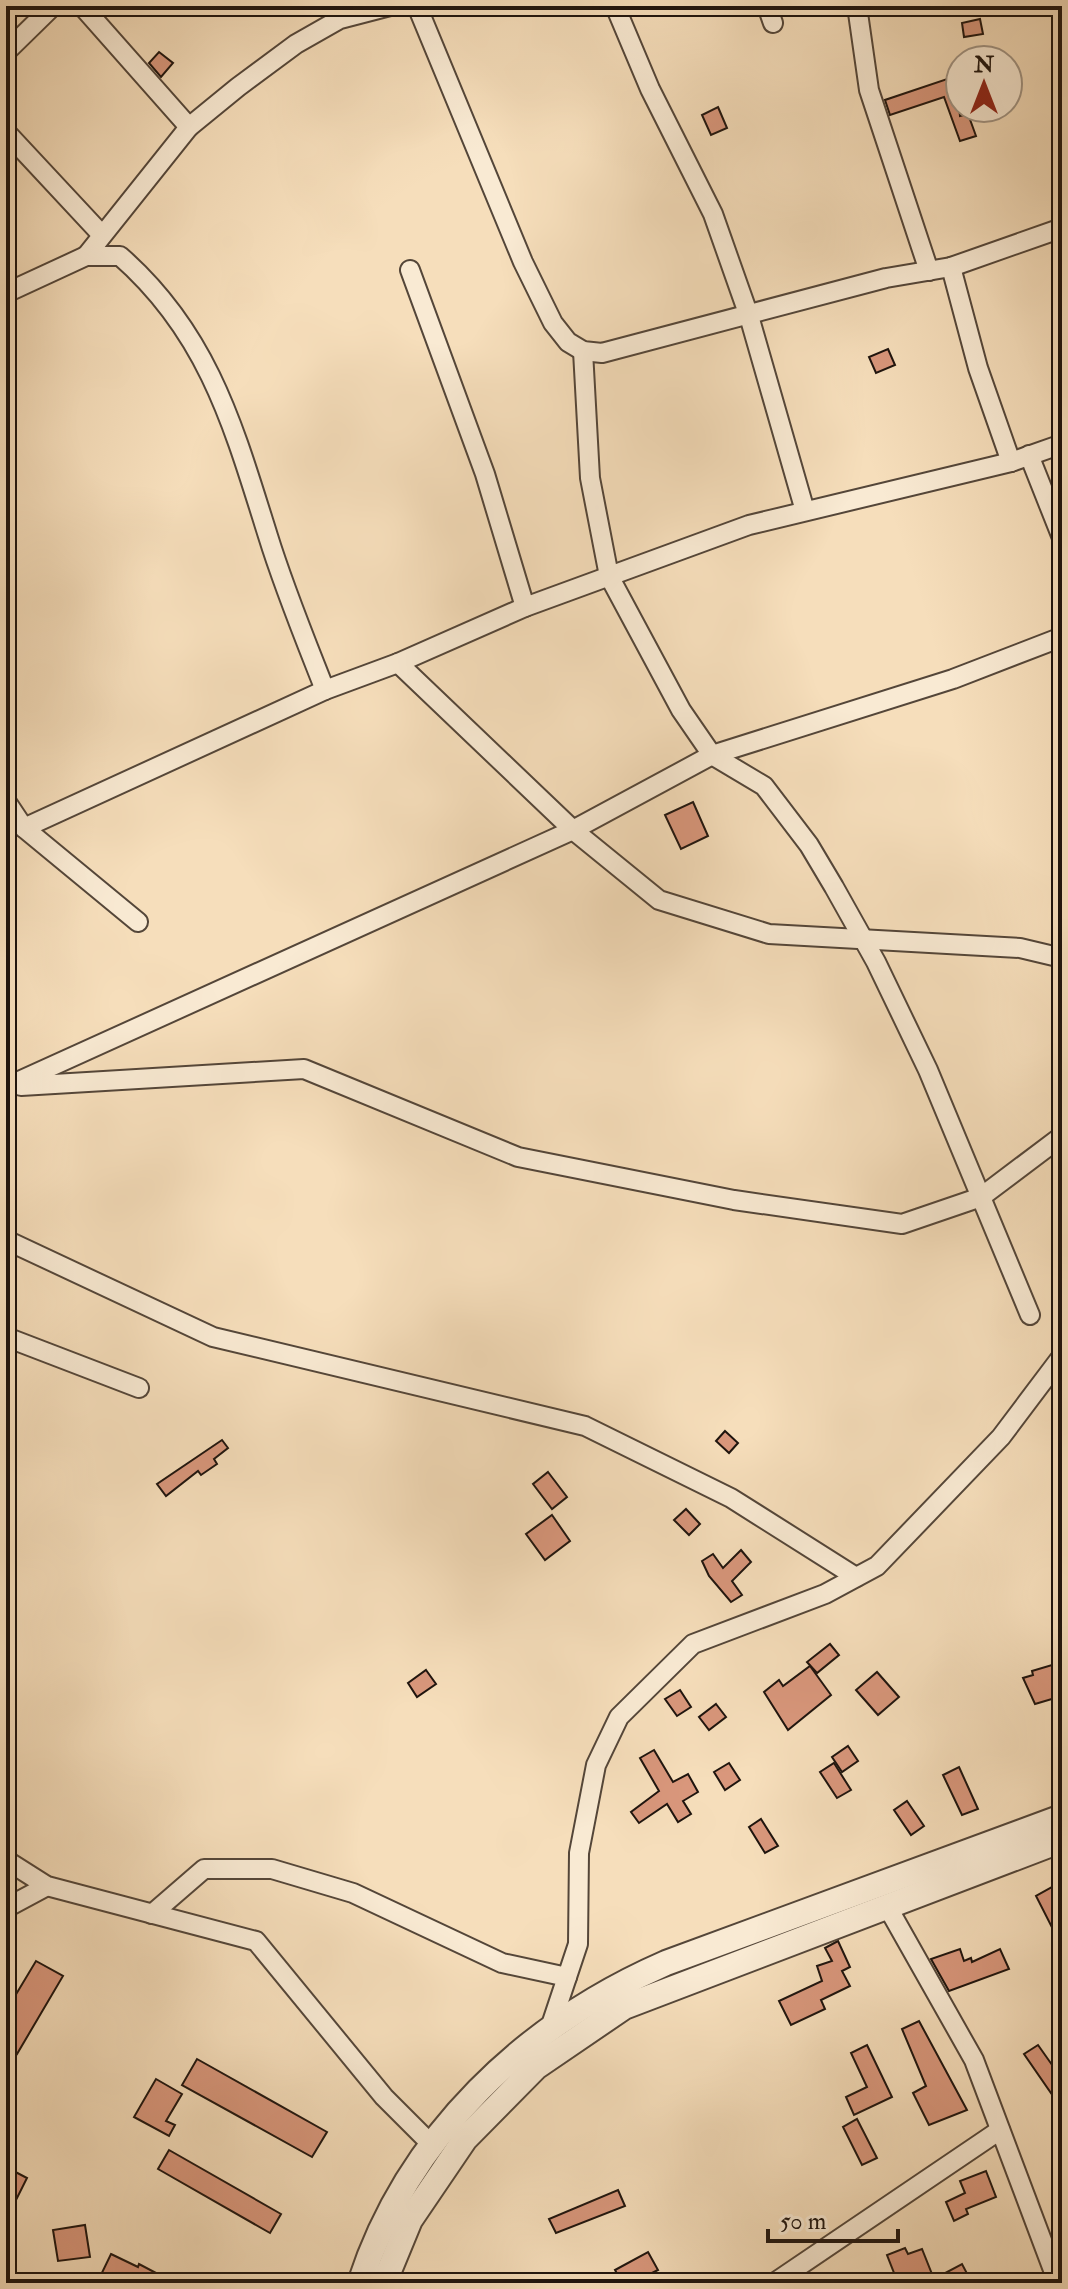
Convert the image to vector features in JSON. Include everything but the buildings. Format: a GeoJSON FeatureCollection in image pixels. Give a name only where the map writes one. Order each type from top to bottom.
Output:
{"type":"FeatureCollection","features":[{"type":"Feature","properties":{"kind":"street"},"geometry":{"type":"LineString","coordinates":[[6,52],[53,6]]}},
{"type":"Feature","properties":{"kind":"street"},"geometry":{"type":"LineString","coordinates":[[82,6],[189,127]]}},
{"type":"Feature","properties":{"kind":"street"},"geometry":{"type":"LineString","coordinates":[[86,256],[189,127],[296,44],[340,19],[390,6]]}},
{"type":"Feature","properties":{"kind":"street"},"geometry":{"type":"LineString","coordinates":[[417,6],[523,262],[553,323],[568,342],[583,351],[602,353],[886,278],[951,267],[1062,228]]}},
{"type":"Feature","properties":{"kind":"street"},"geometry":{"type":"LineString","coordinates":[[615,6],[650,89],[713,214],[749,316],[805,511]]}},
{"type":"Feature","properties":{"kind":"street"},"geometry":{"type":"LineString","coordinates":[[857,6],[869,90],[929,271]]}},
{"type":"Feature","properties":{"kind":"street"},"geometry":{"type":"LineString","coordinates":[[6,132],[102,235]]}},
{"type":"Feature","properties":{"kind":"street"},"geometry":{"type":"LineString","coordinates":[[6,293],[86,256],[120,256],[148,280],[212,371],[239,440],[288,597],[325,690]]}},
{"type":"Feature","properties":{"kind":"street"},"geometry":{"type":"LineString","coordinates":[[951,267],[978,368],[1062,538]]}},
{"type":"Feature","properties":{"kind":"street"},"geometry":{"type":"LineString","coordinates":[[410,270],[485,474],[525,607]]}},
{"type":"Feature","properties":{"kind":"street"},"geometry":{"type":"LineString","coordinates":[[583,351],[590,478],[609,576],[681,710],[712,755],[764,786],[809,845],[864,940],[928,1070],[1030,1315]]}},
{"type":"Feature","properties":{"kind":"street"},"geometry":{"type":"LineString","coordinates":[[24,828],[325,690],[398,663],[525,607],[749,525],[1020,458],[1062,444]]}},
{"type":"Feature","properties":{"kind":"street"},"geometry":{"type":"LineString","coordinates":[[8,1087],[573,830],[712,755],[953,679],[1062,637]]}},
{"type":"Feature","properties":{"kind":"street"},"geometry":{"type":"LineString","coordinates":[[398,663],[573,830],[659,900],[769,934],[1020,948],[1062,958]]}},
{"type":"Feature","properties":{"kind":"street"},"geometry":{"type":"LineString","coordinates":[[6,801],[24,828],[138,922]]}},
{"type":"Feature","properties":{"kind":"street"},"geometry":{"type":"LineString","coordinates":[[8,1087],[304,1069],[518,1157],[734,1200],[902,1224],[981,1197],[1062,1136]]}},
{"type":"Feature","properties":{"kind":"street"},"geometry":{"type":"LineString","coordinates":[[6,1240],[213,1337],[585,1426],[731,1498],[856,1577]]}},
{"type":"Feature","properties":{"kind":"street"},"geometry":{"type":"LineString","coordinates":[[6,1337],[139,1388]]}},
{"type":"Feature","properties":{"kind":"street"},"geometry":{"type":"LineString","coordinates":[[551,2025],[578,1944],[579,1853],[596,1765],[619,1717],[693,1644],[825,1594],[877,1566],[1001,1437],[1062,1356]]}},
{"type":"Feature","properties":{"kind":"street"},"geometry":{"type":"LineString","coordinates":[[384,2283],[410,2220],[465,2139],[536,2067],[624,2007],[863,1915],[881,1896],[1062,1817]]}},
{"type":"Feature","properties":{"kind":"street"},"geometry":{"type":"LineString","coordinates":[[360,2283],[387,2212],[432,2145],[451,2120],[515,2054],[551,2025],[618,1984],[654,1968],[1062,1840]]}},
{"type":"Feature","properties":{"kind":"street"},"geometry":{"type":"LineString","coordinates":[[6,1860],[47,1886],[256,1941],[384,2097],[432,2145]]}},
{"type":"Feature","properties":{"kind":"street"},"geometry":{"type":"LineString","coordinates":[[152,1914],[204,1869],[272,1869],[353,1893],[502,1963],[567,1977]]}},
{"type":"Feature","properties":{"kind":"street"},"geometry":{"type":"LineString","coordinates":[[6,1908],[47,1886]]}},
{"type":"Feature","properties":{"kind":"street"},"geometry":{"type":"LineString","coordinates":[[881,1896],[974,2060],[1058,2283]]}},
{"type":"Feature","properties":{"kind":"street"},"geometry":{"type":"LineString","coordinates":[[774,2283],[1000,2130]]}}]}
